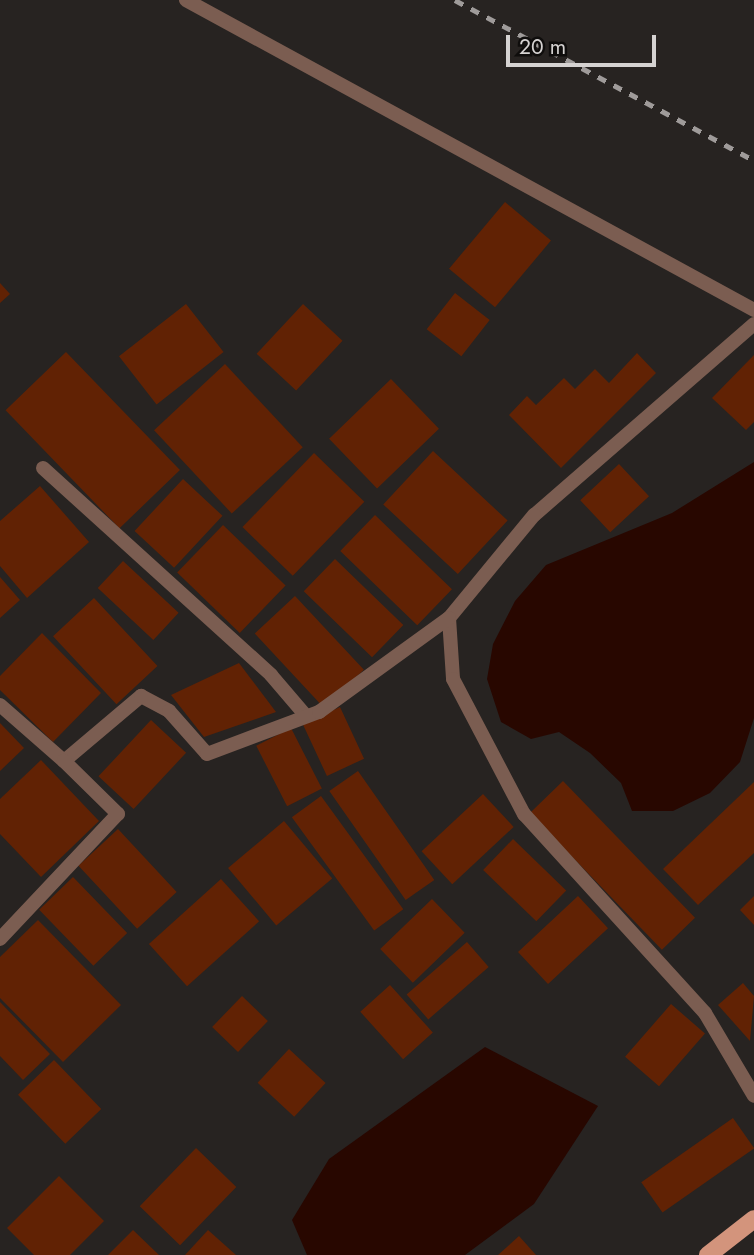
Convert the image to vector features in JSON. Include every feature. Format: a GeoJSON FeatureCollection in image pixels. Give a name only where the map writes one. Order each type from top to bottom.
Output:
{"type":"FeatureCollection","features":[{"type":"Feature","properties":{"kind":"main road"},"geometry":{"type":"LineString","coordinates":[[708,1255],[754,1219]]}},
{"type":"Feature","properties":{"kind":"street"},"geometry":{"type":"LineString","coordinates":[[186,0],[754,310]]}},
{"type":"Feature","properties":{"kind":"street"},"geometry":{"type":"LineString","coordinates":[[64,761],[141,696],[169,711],[207,754],[345,698],[449,618],[534,514],[754,324]]}},
{"type":"Feature","properties":{"kind":"street"},"geometry":{"type":"LineString","coordinates":[[43,468],[271,675],[306,716]]}},
{"type":"Feature","properties":{"kind":"street"},"geometry":{"type":"LineString","coordinates":[[449,618],[453,679],[524,814],[705,1013],[754,1096]]}},
{"type":"Feature","properties":{"kind":"street"},"geometry":{"type":"LineString","coordinates":[[0,705],[64,761],[118,814],[0,939]]}},
{"type":"Feature","properties":{"kind":"shaded area"},"geometry":{"type":"Polygon","coordinates":[[[754,462],[754,718],[740,762],[710,793],[673,811],[632,811],[621,783],[590,753],[559,732],[531,739],[501,722],[487,679],[493,644],[515,601],[546,565],[672,513],[754,462]]]}},
{"type":"Feature","properties":{"kind":"shaded area"},"geometry":{"type":"Polygon","coordinates":[[[485,1047],[598,1106],[534,1204],[465,1255],[307,1255],[292,1220],[329,1159],[485,1047]]]}},
{"type":"Feature","properties":{"kind":"building"},"geometry":{"type":"Polygon","coordinates":[[[505,202],[551,241],[495,307],[449,269],[505,202]]]}},
{"type":"Feature","properties":{"kind":"building"},"geometry":{"type":"Polygon","coordinates":[[[0,283],[10,294],[0,303],[0,283]]]}},
{"type":"Feature","properties":{"kind":"building"},"geometry":{"type":"Polygon","coordinates":[[[455,293],[490,320],[461,356],[427,329],[455,293]]]}},
{"type":"Feature","properties":{"kind":"building"},"geometry":{"type":"Polygon","coordinates":[[[186,304],[224,352],[157,404],[119,356],[186,304]]]}},
{"type":"Feature","properties":{"kind":"building"},"geometry":{"type":"Polygon","coordinates":[[[303,304],[342,341],[296,391],[257,354],[303,304]]]}},
{"type":"Feature","properties":{"kind":"building"},"geometry":{"type":"Polygon","coordinates":[[[66,352],[180,470],[119,528],[6,410],[66,352]]]}},
{"type":"Feature","properties":{"kind":"building"},"geometry":{"type":"Polygon","coordinates":[[[637,353],[656,373],[561,468],[509,415],[527,396],[536,405],[564,378],[575,389],[595,369],[609,383],[637,353]]]}},
{"type":"Feature","properties":{"kind":"building"},"geometry":{"type":"Polygon","coordinates":[[[754,355],[754,422],[746,430],[712,398],[754,355]]]}},
{"type":"Feature","properties":{"kind":"building"},"geometry":{"type":"Polygon","coordinates":[[[225,364],[303,447],[232,514],[154,430],[225,364]]]}},
{"type":"Feature","properties":{"kind":"building"},"geometry":{"type":"Polygon","coordinates":[[[391,379],[439,429],[377,488],[329,439],[391,379]]]}},
{"type":"Feature","properties":{"kind":"building"},"geometry":{"type":"Polygon","coordinates":[[[433,451],[508,521],[458,574],[383,504],[433,451]]]}},
{"type":"Feature","properties":{"kind":"building"},"geometry":{"type":"Polygon","coordinates":[[[314,453],[364,502],[293,576],[242,527],[314,453]]]}},
{"type":"Feature","properties":{"kind":"building"},"geometry":{"type":"Polygon","coordinates":[[[619,464],[649,496],[610,532],[580,500],[619,464]]]}},
{"type":"Feature","properties":{"kind":"building"},"geometry":{"type":"Polygon","coordinates":[[[183,479],[222,516],[174,568],[135,531],[183,479]]]}},
{"type":"Feature","properties":{"kind":"building"},"geometry":{"type":"Polygon","coordinates":[[[40,486],[89,542],[27,598],[0,566],[0,521],[40,486]]]}},
{"type":"Feature","properties":{"kind":"building"},"geometry":{"type":"Polygon","coordinates":[[[375,515],[452,589],[417,625],[340,551],[375,515]]]}},
{"type":"Feature","properties":{"kind":"building"},"geometry":{"type":"Polygon","coordinates":[[[223,525],[286,585],[240,633],[177,572],[223,525]]]}},
{"type":"Feature","properties":{"kind":"building"},"geometry":{"type":"Polygon","coordinates":[[[335,559],[403,625],[372,657],[304,591],[335,559]]]}},
{"type":"Feature","properties":{"kind":"building"},"geometry":{"type":"Polygon","coordinates":[[[123,561],[179,613],[153,640],[98,588],[123,561]]]}},
{"type":"Feature","properties":{"kind":"building"},"geometry":{"type":"Polygon","coordinates":[[[0,577],[20,600],[0,618],[0,577]]]}},
{"type":"Feature","properties":{"kind":"building"},"geometry":{"type":"Polygon","coordinates":[[[295,596],[364,670],[324,707],[255,634],[295,596]]]}},
{"type":"Feature","properties":{"kind":"building"},"geometry":{"type":"Polygon","coordinates":[[[94,598],[157,666],[116,704],[53,636],[94,598]]]}},
{"type":"Feature","properties":{"kind":"building"},"geometry":{"type":"Polygon","coordinates":[[[42,633],[101,693],[53,742],[0,690],[0,676],[42,633]]]}},
{"type":"Feature","properties":{"kind":"building"},"geometry":{"type":"Polygon","coordinates":[[[239,663],[276,712],[204,737],[171,695],[239,663]]]}},
{"type":"Feature","properties":{"kind":"building"},"geometry":{"type":"Polygon","coordinates":[[[340,707],[364,759],[327,776],[303,724],[340,707]]]}},
{"type":"Feature","properties":{"kind":"building"},"geometry":{"type":"Polygon","coordinates":[[[151,720],[186,753],[134,809],[98,776],[151,720]]]}},
{"type":"Feature","properties":{"kind":"building"},"geometry":{"type":"Polygon","coordinates":[[[0,723],[24,748],[0,771],[0,723]]]}},
{"type":"Feature","properties":{"kind":"building"},"geometry":{"type":"Polygon","coordinates":[[[291,728],[322,789],[287,806],[256,746],[291,728]]]}},
{"type":"Feature","properties":{"kind":"building"},"geometry":{"type":"Polygon","coordinates":[[[41,760],[99,821],[41,877],[0,834],[0,799],[41,760]]]}},
{"type":"Feature","properties":{"kind":"building"},"geometry":{"type":"Polygon","coordinates":[[[358,771],[434,880],[406,900],[329,791],[358,771]]]}},
{"type":"Feature","properties":{"kind":"building"},"geometry":{"type":"Polygon","coordinates":[[[563,781],[695,918],[662,950],[530,813],[563,781]]]}},
{"type":"Feature","properties":{"kind":"building"},"geometry":{"type":"Polygon","coordinates":[[[754,782],[754,853],[698,905],[663,869],[754,782]]]}},
{"type":"Feature","properties":{"kind":"building"},"geometry":{"type":"Polygon","coordinates":[[[483,794],[514,827],[452,884],[422,851],[483,794]]]}},
{"type":"Feature","properties":{"kind":"building"},"geometry":{"type":"Polygon","coordinates":[[[321,796],[403,909],[374,930],[292,817],[321,796]]]}},
{"type":"Feature","properties":{"kind":"building"},"geometry":{"type":"Polygon","coordinates":[[[284,821],[332,878],[276,925],[228,868],[284,821]]]}},
{"type":"Feature","properties":{"kind":"building"},"geometry":{"type":"Polygon","coordinates":[[[118,829],[177,892],[137,929],[79,866],[118,829]]]}},
{"type":"Feature","properties":{"kind":"building"},"geometry":{"type":"Polygon","coordinates":[[[513,839],[566,890],[536,921],[483,870],[513,839]]]}},
{"type":"Feature","properties":{"kind":"building"},"geometry":{"type":"Polygon","coordinates":[[[73,877],[127,933],[93,966],[39,910],[73,877]]]}},
{"type":"Feature","properties":{"kind":"building"},"geometry":{"type":"Polygon","coordinates":[[[221,879],[259,921],[187,986],[149,944],[221,879]]]}},
{"type":"Feature","properties":{"kind":"building"},"geometry":{"type":"Polygon","coordinates":[[[578,896],[608,928],[548,984],[518,952],[578,896]]]}},
{"type":"Feature","properties":{"kind":"building"},"geometry":{"type":"Polygon","coordinates":[[[754,896],[754,925],[740,910],[754,896]]]}},
{"type":"Feature","properties":{"kind":"building"},"geometry":{"type":"Polygon","coordinates":[[[432,899],[465,933],[413,983],[380,949],[432,899]]]}},
{"type":"Feature","properties":{"kind":"building"},"geometry":{"type":"Polygon","coordinates":[[[38,920],[121,1005],[63,1062],[0,998],[0,957],[38,920]]]}},
{"type":"Feature","properties":{"kind":"building"},"geometry":{"type":"Polygon","coordinates":[[[467,942],[489,967],[428,1019],[407,994],[467,942]]]}},
{"type":"Feature","properties":{"kind":"building"},"geometry":{"type":"Polygon","coordinates":[[[743,983],[754,996],[750,1041],[718,1005],[743,983]]]}},
{"type":"Feature","properties":{"kind":"building"},"geometry":{"type":"Polygon","coordinates":[[[390,985],[433,1033],[403,1059],[360,1012],[390,985]]]}},
{"type":"Feature","properties":{"kind":"building"},"geometry":{"type":"Polygon","coordinates":[[[242,996],[268,1021],[238,1052],[212,1027],[242,996]]]}},
{"type":"Feature","properties":{"kind":"building"},"geometry":{"type":"Polygon","coordinates":[[[0,1002],[50,1054],[23,1080],[0,1056],[0,1002]]]}},
{"type":"Feature","properties":{"kind":"building"},"geometry":{"type":"Polygon","coordinates":[[[671,1004],[705,1034],[659,1086],[625,1057],[671,1004]]]}},
{"type":"Feature","properties":{"kind":"building"},"geometry":{"type":"Polygon","coordinates":[[[289,1049],[326,1083],[294,1117],[258,1083],[289,1049]]]}},
{"type":"Feature","properties":{"kind":"building"},"geometry":{"type":"Polygon","coordinates":[[[54,1060],[101,1109],[65,1144],[18,1095],[54,1060]]]}},
{"type":"Feature","properties":{"kind":"building"},"geometry":{"type":"Polygon","coordinates":[[[733,1118],[754,1148],[662,1213],[641,1182],[733,1118]]]}},
{"type":"Feature","properties":{"kind":"building"},"geometry":{"type":"Polygon","coordinates":[[[196,1148],[236,1187],[180,1245],[140,1206],[196,1148]]]}},
{"type":"Feature","properties":{"kind":"building"},"geometry":{"type":"Polygon","coordinates":[[[59,1176],[104,1221],[70,1255],[34,1255],[7,1228],[59,1176]]]}},
{"type":"Feature","properties":{"kind":"building"},"geometry":{"type":"Polygon","coordinates":[[[133,1230],[159,1255],[108,1255],[133,1230]]]}},
{"type":"Feature","properties":{"kind":"building"},"geometry":{"type":"Polygon","coordinates":[[[208,1230],[236,1255],[185,1255],[208,1230]]]}},
{"type":"Feature","properties":{"kind":"building"},"geometry":{"type":"Polygon","coordinates":[[[519,1236],[536,1255],[498,1255],[519,1236]]]}},
{"type":"Feature","properties":{"kind":"railway"},"geometry":{"type":"LineString","coordinates":[[455,0],[754,160]]}}]}
